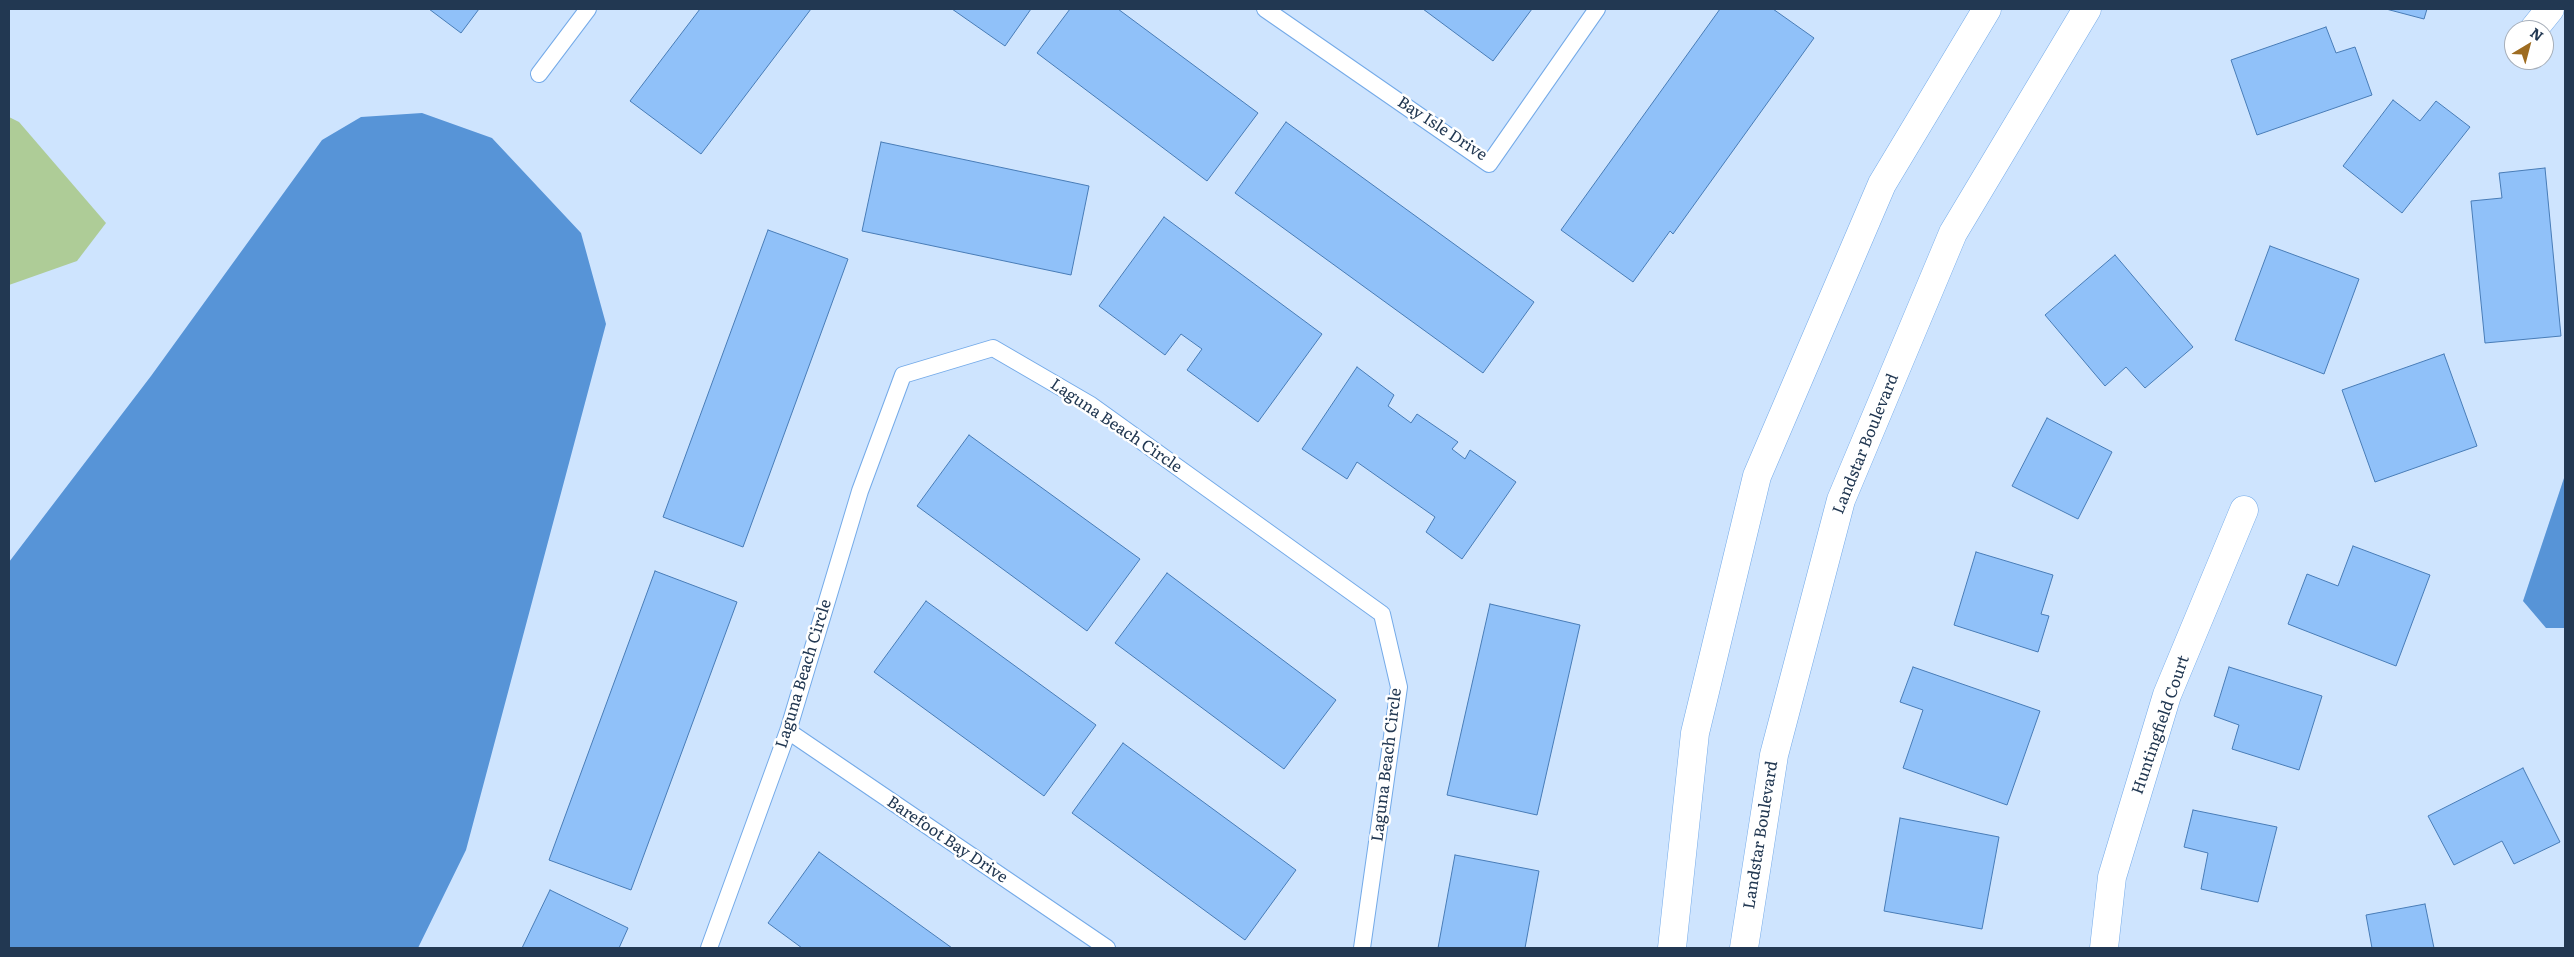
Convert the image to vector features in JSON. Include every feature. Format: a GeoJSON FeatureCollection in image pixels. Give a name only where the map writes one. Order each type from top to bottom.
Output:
{"type":"FeatureCollection","features":[{"type":"Feature","properties":{"kind":"main road"},"geometry":{"type":"LineString","coordinates":[[1672,948],[1695,733],[1757,476],[1882,184],[1987,9]]}},
{"type":"Feature","properties":{"kind":"main road","name":"Landstar Boulevard"},"geometry":{"type":"LineString","coordinates":[[1744,948],[1774,755],[1841,500],[1953,233],[2087,9]]}},
{"type":"Feature","properties":{"kind":"main road"},"geometry":{"type":"LineString","coordinates":[[2541,20],[2550,9]]}},
{"type":"Feature","properties":{"kind":"main road","name":"Huntingfield Court"},"geometry":{"type":"LineString","coordinates":[[2104,948],[2112,876],[2167,695],[2244,510]]}},
{"type":"Feature","properties":{"kind":"lane"},"geometry":{"type":"LineString","coordinates":[[539,74],[588,9]]}},
{"type":"Feature","properties":{"kind":"lane","name":"Bay Isle Drive"},"geometry":{"type":"LineString","coordinates":[[1265,9],[1489,164],[1597,9]]}},
{"type":"Feature","properties":{"kind":"lane","name":"Laguna Beach Circle"},"geometry":{"type":"LineString","coordinates":[[709,948],[788,731],[860,491],[903,375],[993,348],[1091,405],[1382,614],[1399,687],[1362,948]]}},
{"type":"Feature","properties":{"kind":"lane","name":"Barefoot Bay Drive"},"geometry":{"type":"LineString","coordinates":[[788,731],[1107,948]]}},
{"type":"Feature","properties":{"kind":"green space"},"geometry":{"type":"Polygon","coordinates":[[[9,117],[19,122],[106,223],[77,261],[9,285],[9,117]]]}},
{"type":"Feature","properties":{"kind":"water"},"geometry":{"type":"Polygon","coordinates":[[[422,113],[492,138],[581,233],[606,324],[466,850],[418,948],[9,948],[9,562],[151,376],[322,140],[361,117],[422,113]]]}},
{"type":"Feature","properties":{"kind":"water"},"geometry":{"type":"Polygon","coordinates":[[[2565,475],[2565,628],[2546,628],[2523,601],[2565,475]]]}},
{"type":"Feature","properties":{"kind":"building"},"geometry":{"type":"Polygon","coordinates":[[[429,9],[479,9],[461,33],[429,9]]]}},
{"type":"Feature","properties":{"kind":"building"},"geometry":{"type":"Polygon","coordinates":[[[700,9],[811,9],[701,154],[630,101],[700,9]]]}},
{"type":"Feature","properties":{"kind":"building"},"geometry":{"type":"Polygon","coordinates":[[[952,9],[1031,9],[1005,46],[952,9]]]}},
{"type":"Feature","properties":{"kind":"building"},"geometry":{"type":"Polygon","coordinates":[[[1070,9],[1118,9],[1258,113],[1207,181],[1037,53],[1070,9]]]}},
{"type":"Feature","properties":{"kind":"building"},"geometry":{"type":"Polygon","coordinates":[[[1423,9],[1532,9],[1493,61],[1423,9]]]}},
{"type":"Feature","properties":{"kind":"building"},"geometry":{"type":"Polygon","coordinates":[[[1720,9],[1773,9],[1814,38],[1673,234],[1670,231],[1633,282],[1561,230],[1720,9]]]}},
{"type":"Feature","properties":{"kind":"building"},"geometry":{"type":"Polygon","coordinates":[[[2386,9],[2427,9],[2424,19],[2386,9]]]}},
{"type":"Feature","properties":{"kind":"building"},"geometry":{"type":"Polygon","coordinates":[[[2326,27],[2336,53],[2355,47],[2372,95],[2257,135],[2231,60],[2326,27]]]}},
{"type":"Feature","properties":{"kind":"building"},"geometry":{"type":"Polygon","coordinates":[[[2393,100],[2420,121],[2436,101],[2470,127],[2402,213],[2343,166],[2393,100]]]}},
{"type":"Feature","properties":{"kind":"building"},"geometry":{"type":"Polygon","coordinates":[[[1286,122],[1534,302],[1483,373],[1235,193],[1286,122]]]}},
{"type":"Feature","properties":{"kind":"building"},"geometry":{"type":"Polygon","coordinates":[[[881,142],[1089,186],[1071,275],[862,231],[881,142]]]}},
{"type":"Feature","properties":{"kind":"building"},"geometry":{"type":"Polygon","coordinates":[[[2545,168],[2561,336],[2485,343],[2471,201],[2502,198],[2499,173],[2545,168]]]}},
{"type":"Feature","properties":{"kind":"building"},"geometry":{"type":"Polygon","coordinates":[[[1164,217],[1322,334],[1258,422],[1187,370],[1202,349],[1181,334],[1165,355],[1099,306],[1164,217]]]}},
{"type":"Feature","properties":{"kind":"building"},"geometry":{"type":"Polygon","coordinates":[[[768,230],[848,259],[743,547],[663,517],[768,230]]]}},
{"type":"Feature","properties":{"kind":"building"},"geometry":{"type":"Polygon","coordinates":[[[2270,246],[2359,279],[2324,374],[2235,340],[2270,246]]]}},
{"type":"Feature","properties":{"kind":"building"},"geometry":{"type":"Polygon","coordinates":[[[2115,255],[2193,347],[2145,388],[2126,367],[2105,386],[2045,315],[2115,255]]]}},
{"type":"Feature","properties":{"kind":"building"},"geometry":{"type":"Polygon","coordinates":[[[2444,354],[2477,446],[2375,482],[2342,390],[2444,354]]]}},
{"type":"Feature","properties":{"kind":"building"},"geometry":{"type":"Polygon","coordinates":[[[1357,367],[1394,395],[1388,406],[1411,423],[1417,414],[1458,442],[1452,449],[1465,459],[1470,450],[1516,482],[1462,559],[1426,532],[1435,517],[1357,462],[1347,479],[1302,449],[1357,367]]]}},
{"type":"Feature","properties":{"kind":"building"},"geometry":{"type":"Polygon","coordinates":[[[2047,418],[2112,452],[2078,519],[2012,486],[2047,418]]]}},
{"type":"Feature","properties":{"kind":"building"},"geometry":{"type":"Polygon","coordinates":[[[969,435],[1140,559],[1087,631],[917,506],[969,435]]]}},
{"type":"Feature","properties":{"kind":"building"},"geometry":{"type":"Polygon","coordinates":[[[2353,546],[2430,575],[2396,666],[2288,624],[2307,574],[2338,586],[2353,546]]]}},
{"type":"Feature","properties":{"kind":"building"},"geometry":{"type":"Polygon","coordinates":[[[1976,552],[2053,575],[2041,614],[2049,616],[2038,652],[1954,625],[1976,552]]]}},
{"type":"Feature","properties":{"kind":"building"},"geometry":{"type":"Polygon","coordinates":[[[655,571],[737,602],[631,890],[549,860],[655,571]]]}},
{"type":"Feature","properties":{"kind":"building"},"geometry":{"type":"Polygon","coordinates":[[[1167,573],[1336,700],[1284,769],[1115,643],[1167,573]]]}},
{"type":"Feature","properties":{"kind":"building"},"geometry":{"type":"Polygon","coordinates":[[[926,601],[1096,725],[1044,796],[874,672],[926,601]]]}},
{"type":"Feature","properties":{"kind":"building"},"geometry":{"type":"Polygon","coordinates":[[[1490,604],[1580,625],[1537,815],[1447,795],[1490,604]]]}},
{"type":"Feature","properties":{"kind":"building"},"geometry":{"type":"Polygon","coordinates":[[[1913,667],[2040,711],[2007,805],[1903,768],[1923,710],[1900,702],[1913,667]]]}},
{"type":"Feature","properties":{"kind":"building"},"geometry":{"type":"Polygon","coordinates":[[[2229,667],[2322,696],[2299,770],[2232,749],[2239,725],[2214,716],[2229,667]]]}},
{"type":"Feature","properties":{"kind":"building"},"geometry":{"type":"Polygon","coordinates":[[[1123,743],[1296,870],[1245,940],[1072,813],[1123,743]]]}},
{"type":"Feature","properties":{"kind":"building"},"geometry":{"type":"Polygon","coordinates":[[[2523,768],[2560,842],[2514,864],[2502,841],[2454,865],[2428,816],[2523,768]]]}},
{"type":"Feature","properties":{"kind":"building"},"geometry":{"type":"Polygon","coordinates":[[[2193,810],[2277,827],[2258,902],[2201,889],[2208,853],[2184,847],[2193,810]]]}},
{"type":"Feature","properties":{"kind":"building"},"geometry":{"type":"Polygon","coordinates":[[[1900,818],[1999,837],[1982,929],[1884,911],[1900,818]]]}},
{"type":"Feature","properties":{"kind":"building"},"geometry":{"type":"Polygon","coordinates":[[[819,852],[952,948],[802,948],[768,923],[819,852]]]}},
{"type":"Feature","properties":{"kind":"building"},"geometry":{"type":"Polygon","coordinates":[[[1455,855],[1539,871],[1525,948],[1438,948],[1455,855]]]}},
{"type":"Feature","properties":{"kind":"building"},"geometry":{"type":"Polygon","coordinates":[[[550,890],[628,928],[619,948],[522,948],[550,890]]]}},
{"type":"Feature","properties":{"kind":"building"},"geometry":{"type":"Polygon","coordinates":[[[2425,904],[2434,948],[2372,948],[2366,915],[2425,904]]]}}]}
